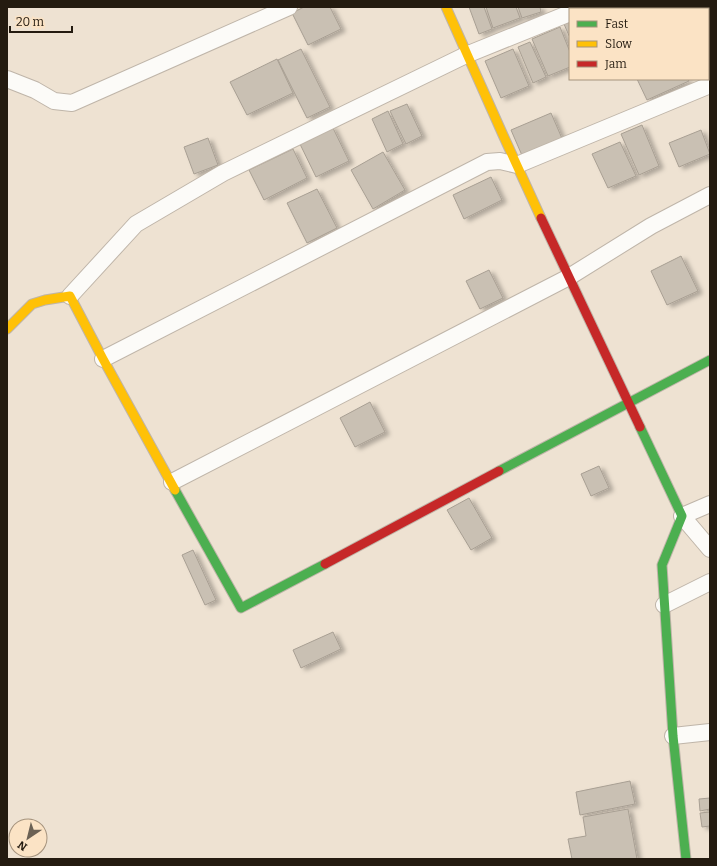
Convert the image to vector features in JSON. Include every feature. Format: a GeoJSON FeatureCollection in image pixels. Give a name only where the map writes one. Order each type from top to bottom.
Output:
{"type":"FeatureCollection","features":[{"type":"Feature","properties":{"kind":"street"},"geometry":{"type":"LineString","coordinates":[[7,79],[35,90],[54,101],[72,103],[289,7]]}},
{"type":"Feature","properties":{"kind":"street"},"geometry":{"type":"LineString","coordinates":[[446,7],[466,55],[568,277],[629,402],[682,516],[710,549]]}},
{"type":"Feature","properties":{"kind":"street"},"geometry":{"type":"LineString","coordinates":[[7,329],[32,304],[45,300],[70,296],[136,224],[222,173],[466,55],[569,13]]}},
{"type":"Feature","properties":{"kind":"street"},"geometry":{"type":"LineString","coordinates":[[103,359],[487,162],[500,161],[517,165],[710,84]]}},
{"type":"Feature","properties":{"kind":"street"},"geometry":{"type":"LineString","coordinates":[[172,482],[568,277],[651,226],[710,195]]}},
{"type":"Feature","properties":{"kind":"street"},"geometry":{"type":"LineString","coordinates":[[70,296],[103,359],[241,608],[710,360]]}},
{"type":"Feature","properties":{"kind":"street"},"geometry":{"type":"LineString","coordinates":[[686,859],[673,736],[662,565],[682,516],[710,504]]}},
{"type":"Feature","properties":{"kind":"street"},"geometry":{"type":"LineString","coordinates":[[664,605],[710,582]]}},
{"type":"Feature","properties":{"kind":"street"},"geometry":{"type":"LineString","coordinates":[[673,736],[710,732]]}},
{"type":"Feature","properties":{"kind":"building"},"geometry":{"type":"Polygon","coordinates":[[[304,7],[330,7],[341,29],[308,45],[292,13],[304,7]]]}},
{"type":"Feature","properties":{"kind":"building"},"geometry":{"type":"Polygon","coordinates":[[[469,7],[484,7],[492,29],[479,34],[469,7]]]}},
{"type":"Feature","properties":{"kind":"building"},"geometry":{"type":"Polygon","coordinates":[[[486,7],[516,7],[520,18],[493,28],[486,7]]]}},
{"type":"Feature","properties":{"kind":"building"},"geometry":{"type":"Polygon","coordinates":[[[518,7],[540,7],[541,12],[522,18],[518,7]]]}},
{"type":"Feature","properties":{"kind":"building"},"geometry":{"type":"Polygon","coordinates":[[[569,22],[569,36],[564,24],[569,22]]]}},
{"type":"Feature","properties":{"kind":"building"},"geometry":{"type":"Polygon","coordinates":[[[560,27],[569,50],[569,67],[548,76],[532,39],[560,27]]]}},
{"type":"Feature","properties":{"kind":"building"},"geometry":{"type":"Polygon","coordinates":[[[530,42],[546,77],[533,83],[518,47],[530,42]]]}},
{"type":"Feature","properties":{"kind":"building"},"geometry":{"type":"Polygon","coordinates":[[[301,49],[330,107],[307,118],[278,60],[301,49]]]}},
{"type":"Feature","properties":{"kind":"building"},"geometry":{"type":"Polygon","coordinates":[[[513,49],[529,86],[501,98],[485,61],[513,49]]]}},
{"type":"Feature","properties":{"kind":"building"},"geometry":{"type":"Polygon","coordinates":[[[277,59],[293,93],[247,115],[230,82],[277,59]]]}},
{"type":"Feature","properties":{"kind":"building"},"geometry":{"type":"Polygon","coordinates":[[[637,80],[689,81],[647,100],[637,80]]]}},
{"type":"Feature","properties":{"kind":"building"},"geometry":{"type":"Polygon","coordinates":[[[407,104],[422,136],[406,144],[390,111],[407,104]]]}},
{"type":"Feature","properties":{"kind":"building"},"geometry":{"type":"Polygon","coordinates":[[[388,111],[403,144],[387,152],[372,119],[388,111]]]}},
{"type":"Feature","properties":{"kind":"building"},"geometry":{"type":"Polygon","coordinates":[[[551,113],[564,143],[524,160],[511,130],[551,113]]]}},
{"type":"Feature","properties":{"kind":"building"},"geometry":{"type":"Polygon","coordinates":[[[642,125],[659,166],[639,175],[621,134],[642,125]]]}},
{"type":"Feature","properties":{"kind":"building"},"geometry":{"type":"Polygon","coordinates":[[[332,126],[349,161],[316,177],[299,142],[332,126]]]}},
{"type":"Feature","properties":{"kind":"building"},"geometry":{"type":"Polygon","coordinates":[[[701,130],[710,154],[679,167],[669,143],[701,130]]]}},
{"type":"Feature","properties":{"kind":"building"},"geometry":{"type":"Polygon","coordinates":[[[208,138],[218,165],[194,174],[184,147],[208,138]]]}},
{"type":"Feature","properties":{"kind":"building"},"geometry":{"type":"Polygon","coordinates":[[[620,142],[636,176],[608,188],[592,154],[620,142]]]}},
{"type":"Feature","properties":{"kind":"building"},"geometry":{"type":"Polygon","coordinates":[[[293,149],[307,178],[264,200],[249,170],[293,149]]]}},
{"type":"Feature","properties":{"kind":"building"},"geometry":{"type":"Polygon","coordinates":[[[383,152],[405,190],[373,209],[351,170],[383,152]]]}},
{"type":"Feature","properties":{"kind":"building"},"geometry":{"type":"Polygon","coordinates":[[[491,177],[502,200],[464,219],[453,195],[491,177]]]}},
{"type":"Feature","properties":{"kind":"building"},"geometry":{"type":"Polygon","coordinates":[[[317,189],[337,228],[307,243],[287,203],[317,189]]]}},
{"type":"Feature","properties":{"kind":"building"},"geometry":{"type":"Polygon","coordinates":[[[681,256],[698,291],[667,305],[651,271],[681,256]]]}},
{"type":"Feature","properties":{"kind":"building"},"geometry":{"type":"Polygon","coordinates":[[[489,270],[503,298],[480,309],[466,281],[489,270]]]}},
{"type":"Feature","properties":{"kind":"building"},"geometry":{"type":"Polygon","coordinates":[[[370,402],[385,432],[355,447],[340,418],[370,402]]]}},
{"type":"Feature","properties":{"kind":"building"},"geometry":{"type":"Polygon","coordinates":[[[599,466],[609,488],[591,496],[581,474],[599,466]]]}},
{"type":"Feature","properties":{"kind":"building"},"geometry":{"type":"Polygon","coordinates":[[[469,498],[492,538],[471,550],[447,510],[469,498]]]}},
{"type":"Feature","properties":{"kind":"building"},"geometry":{"type":"Polygon","coordinates":[[[193,550],[216,600],[205,605],[182,555],[193,550]]]}},
{"type":"Feature","properties":{"kind":"building"},"geometry":{"type":"Polygon","coordinates":[[[333,632],[341,649],[301,668],[293,650],[333,632]]]}},
{"type":"Feature","properties":{"kind":"building"},"geometry":{"type":"Polygon","coordinates":[[[630,781],[635,804],[580,815],[576,792],[630,781]]]}},
{"type":"Feature","properties":{"kind":"building"},"geometry":{"type":"Polygon","coordinates":[[[710,798],[710,809],[700,811],[699,799],[710,798]]]}},
{"type":"Feature","properties":{"kind":"building"},"geometry":{"type":"Polygon","coordinates":[[[628,809],[637,859],[572,859],[568,839],[586,836],[583,817],[628,809]]]}},
{"type":"Feature","properties":{"kind":"building"},"geometry":{"type":"Polygon","coordinates":[[[710,812],[710,826],[702,827],[700,813],[710,812]]]}},
{"type":"Feature","properties":{"kind":"traffic: fast"},"geometry":{"type":"LineString","coordinates":[[499,471],[710,360]]}},
{"type":"Feature","properties":{"kind":"traffic: fast"},"geometry":{"type":"LineString","coordinates":[[640,427],[682,516],[662,565],[673,736],[686,859]]}},
{"type":"Feature","properties":{"kind":"traffic: fast"},"geometry":{"type":"LineString","coordinates":[[175,490],[241,608],[325,564]]}},
{"type":"Feature","properties":{"kind":"traffic: slow"},"geometry":{"type":"LineString","coordinates":[[446,7],[541,218]]}},
{"type":"Feature","properties":{"kind":"traffic: slow"},"geometry":{"type":"LineString","coordinates":[[7,329],[32,304],[45,300],[70,296],[175,490]]}},
{"type":"Feature","properties":{"kind":"traffic: jam"},"geometry":{"type":"LineString","coordinates":[[541,218],[640,427]]}},
{"type":"Feature","properties":{"kind":"traffic: jam"},"geometry":{"type":"LineString","coordinates":[[325,564],[499,471]]}}]}
